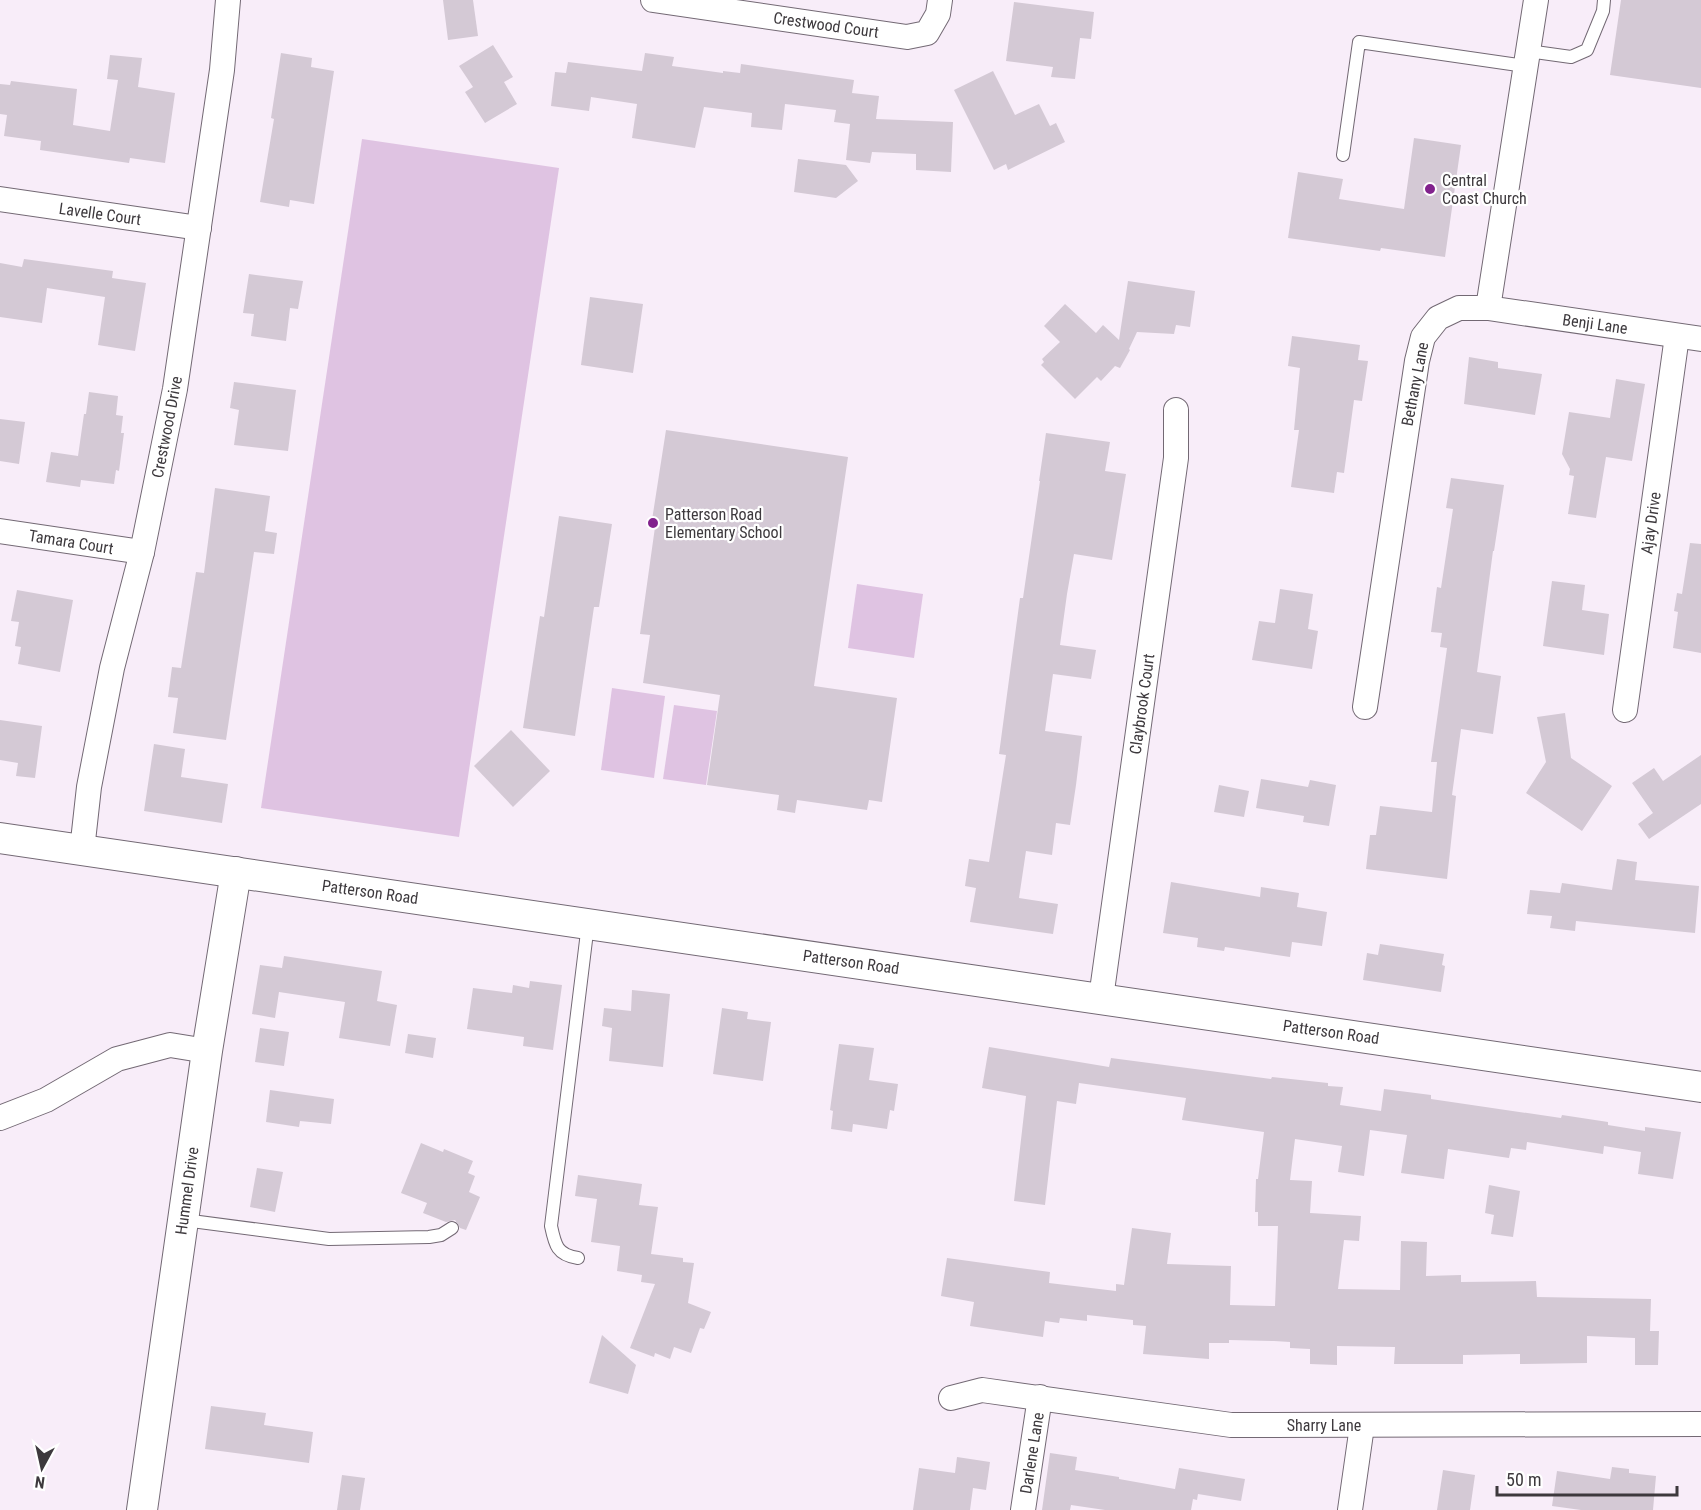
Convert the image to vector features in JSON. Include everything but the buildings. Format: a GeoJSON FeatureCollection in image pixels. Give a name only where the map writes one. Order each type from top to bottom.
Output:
{"type":"FeatureCollection","features":[{"type":"Feature","properties":{"kind":"street","name":"Crestwood Drive"},"geometry":{"type":"LineString","coordinates":[[82,850],[89,788],[112,668],[141,552],[175,389],[222,69],[228,0]]}},
{"type":"Feature","properties":{"kind":"street","name":"Crestwood Court"},"geometry":{"type":"LineString","coordinates":[[653,0],[907,37],[927,33],[938,14],[940,0]]}},
{"type":"Feature","properties":{"kind":"street"},"geometry":{"type":"LineString","coordinates":[[1488,309],[1536,0]]}},
{"type":"Feature","properties":{"kind":"street","name":"Lavelle Court"},"geometry":{"type":"LineString","coordinates":[[0,199],[199,228]]}},
{"type":"Feature","properties":{"kind":"street","name":"Bethany Lane"},"geometry":{"type":"LineString","coordinates":[[1365,707],[1417,361],[1424,337],[1438,318],[1459,308],[1488,309]]}},
{"type":"Feature","properties":{"kind":"street","name":"Benji Lane"},"geometry":{"type":"LineString","coordinates":[[1488,309],[1701,339]]}},
{"type":"Feature","properties":{"kind":"street","name":"Ajay Drive"},"geometry":{"type":"LineString","coordinates":[[1625,710],[1677,336]]}},
{"type":"Feature","properties":{"kind":"street","name":"Claybrook Court"},"geometry":{"type":"LineString","coordinates":[[1101,998],[1176,458],[1176,410]]}},
{"type":"Feature","properties":{"kind":"street","name":"Tamara Court"},"geometry":{"type":"LineString","coordinates":[[0,531],[141,552]]}},
{"type":"Feature","properties":{"kind":"street","name":"Patterson Road"},"geometry":{"type":"LineString","coordinates":[[0,838],[1701,1087]]}},
{"type":"Feature","properties":{"kind":"street","name":"Hummel Drive"},"geometry":{"type":"LineString","coordinates":[[142,1510],[207,1050],[236,872]]}},
{"type":"Feature","properties":{"kind":"street"},"geometry":{"type":"LineString","coordinates":[[0,1118],[46,1100],[117,1059],[171,1045],[207,1050]]}},
{"type":"Feature","properties":{"kind":"street","name":"Sharry Lane"},"geometry":{"type":"LineString","coordinates":[[951,1398],[982,1390],[1231,1425],[1701,1424]]}},
{"type":"Feature","properties":{"kind":"street","name":"Darlene Lane"},"geometry":{"type":"LineString","coordinates":[[1023,1510],[1040,1397]]}},
{"type":"Feature","properties":{"kind":"street"},"geometry":{"type":"LineString","coordinates":[[1350,1510],[1362,1426]]}},
{"type":"Feature","properties":{"kind":"lane"},"geometry":{"type":"LineString","coordinates":[[1343,155],[1359,42],[1527,58],[1571,57],[1587,50],[1603,11],[1605,0]]}},
{"type":"Feature","properties":{"kind":"lane"},"geometry":{"type":"LineString","coordinates":[[578,1258],[568,1257],[560,1252],[553,1238],[551,1226],[588,924]]}},
{"type":"Feature","properties":{"kind":"lane"},"geometry":{"type":"LineString","coordinates":[[183,1220],[329,1239],[429,1237],[441,1235],[452,1228]]}},
{"type":"Feature","properties":{"kind":"shaded area"},"geometry":{"type":"Polygon","coordinates":[[[362,139],[559,168],[459,837],[261,808],[362,139]]]}},
{"type":"Feature","properties":{"kind":"shaded area"},"geometry":{"type":"Polygon","coordinates":[[[857,584],[923,594],[914,658],[848,648],[857,584]]]}},
{"type":"Feature","properties":{"kind":"shaded area"},"geometry":{"type":"Polygon","coordinates":[[[612,688],[665,696],[654,778],[601,770],[612,688]]]}},
{"type":"Feature","properties":{"kind":"shaded area"},"geometry":{"type":"Polygon","coordinates":[[[674,705],[717,711],[706,785],[663,779],[674,705]]]}},
{"type":"Feature","properties":{"kind":"place","name":"Central Coast Church"},"geometry":{"type":"Point","coordinates":[1430,189]}},
{"type":"Feature","properties":{"kind":"place","name":"Patterson Road Elementary School"},"geometry":{"type":"Point","coordinates":[653,523]}}]}
